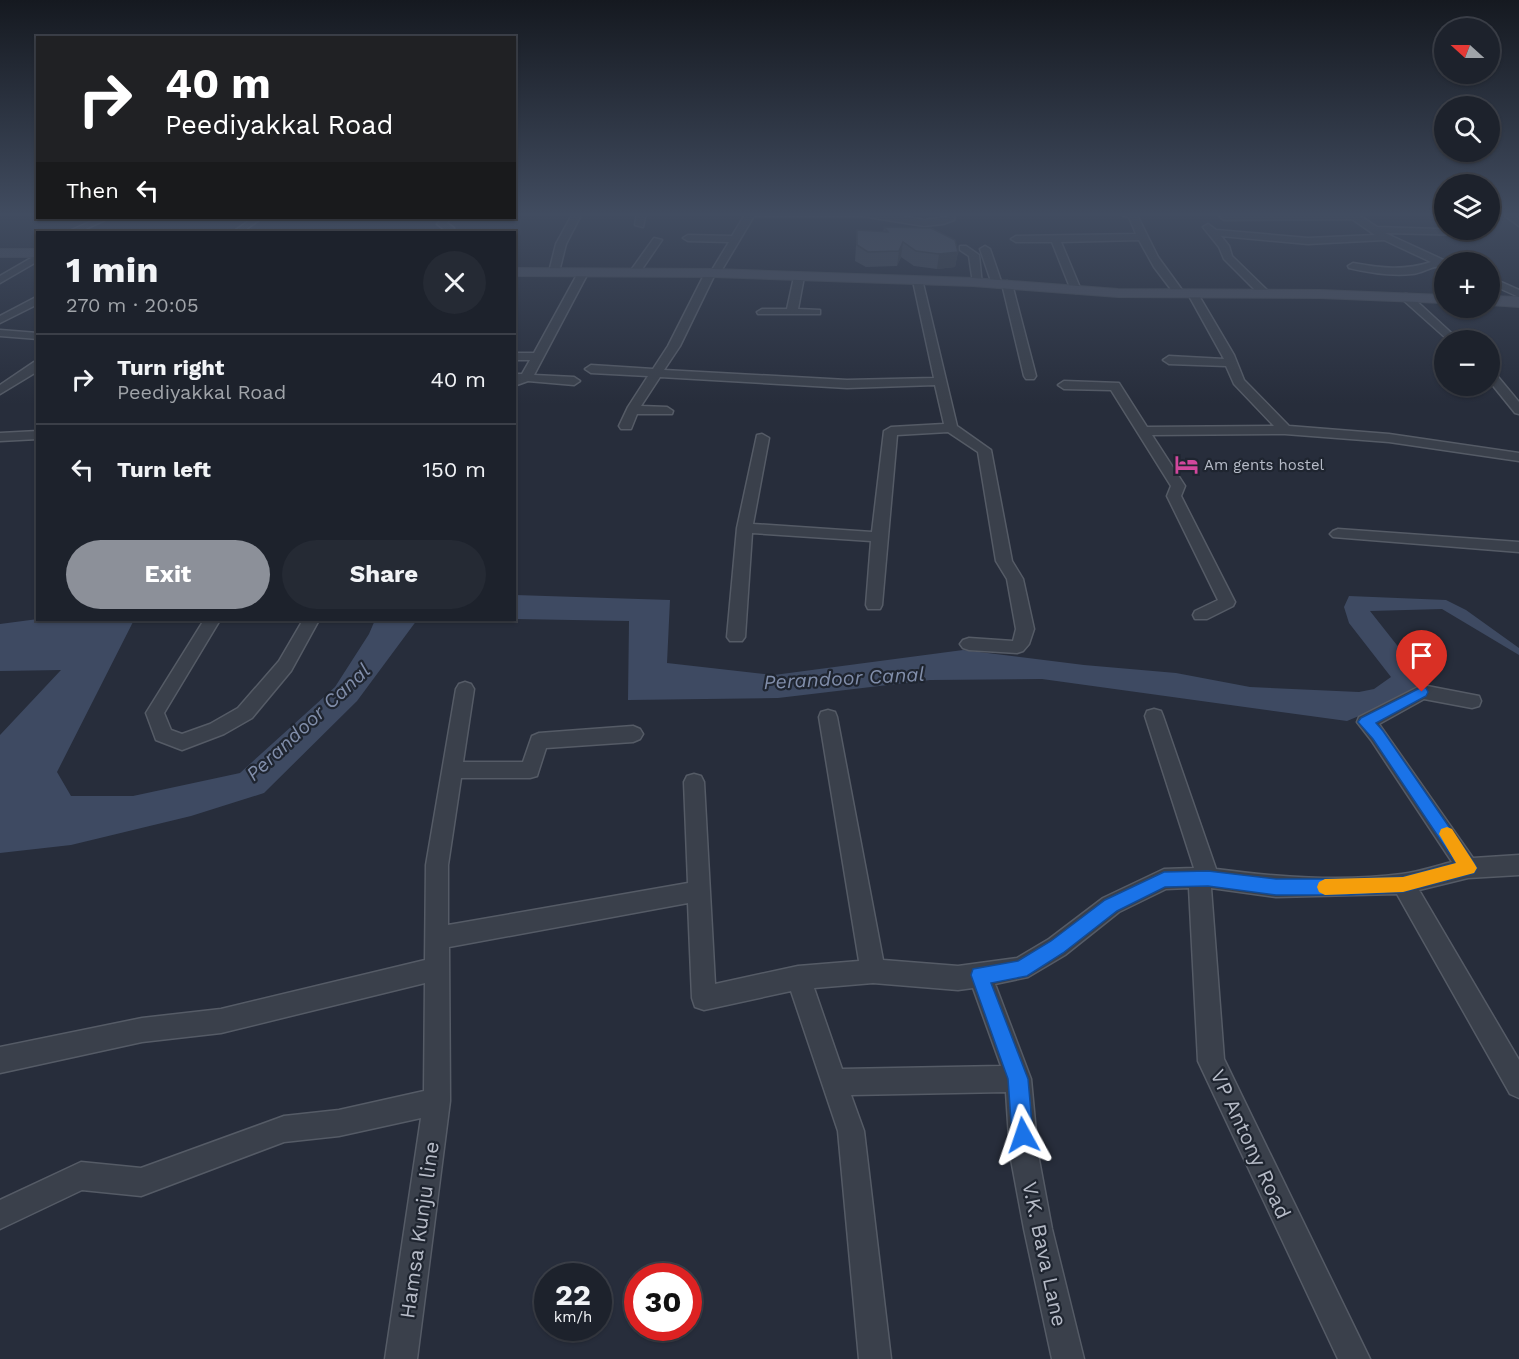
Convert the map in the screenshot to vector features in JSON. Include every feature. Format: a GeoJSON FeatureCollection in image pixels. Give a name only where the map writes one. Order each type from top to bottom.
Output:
{"type":"FeatureCollection","features":[{"type":"Feature","properties":{"kind":"main road"},"geometry":{"type":"LineString","coordinates":[[787,276],[1002,284],[1118,293],[1186,294],[1264,293],[1393,283],[1434,296]]}},
{"type":"Feature","properties":{"kind":"main road"},"geometry":{"type":"LineString","coordinates":[[1500,301],[1519,302]]}},
{"type":"Feature","properties":{"kind":"street"},"geometry":{"type":"LineString","coordinates":[[518,379],[537,357],[581,276]]}},
{"type":"Feature","properties":{"kind":"street"},"geometry":{"type":"LineString","coordinates":[[626,426],[633,410],[674,346],[711,276]]}},
{"type":"Feature","properties":{"kind":"street"},"geometry":{"type":"LineString","coordinates":[[977,276],[978,283]]}},
{"type":"Feature","properties":{"kind":"street"},"geometry":{"type":"LineString","coordinates":[[998,276],[1030,376]]}},
{"type":"Feature","properties":{"kind":"street"},"geometry":{"type":"LineString","coordinates":[[1070,276],[1076,290]]}},
{"type":"Feature","properties":{"kind":"street"},"geometry":{"type":"LineString","coordinates":[[1166,276],[1186,294],[1231,363],[1238,381],[1285,430]]}},
{"type":"Feature","properties":{"kind":"street"},"geometry":{"type":"LineString","coordinates":[[1247,276],[1264,293]]}},
{"type":"Feature","properties":{"kind":"street"},"geometry":{"type":"LineString","coordinates":[[1378,276],[1393,283],[1443,330]]}},
{"type":"Feature","properties":{"kind":"street"},"geometry":{"type":"LineString","coordinates":[[1393,283],[1404,276]]}},
{"type":"Feature","properties":{"kind":"street"},"geometry":{"type":"LineString","coordinates":[[792,311],[800,277]]}},
{"type":"Feature","properties":{"kind":"street"},"geometry":{"type":"LineString","coordinates":[[918,281],[951,428]]}},
{"type":"Feature","properties":{"kind":"street"},"geometry":{"type":"LineString","coordinates":[[1500,285],[1519,294]]}},
{"type":"Feature","properties":{"kind":"street"},"geometry":{"type":"LineString","coordinates":[[0,321],[36,300]]}},
{"type":"Feature","properties":{"kind":"street"},"geometry":{"type":"LineString","coordinates":[[762,312],[816,312]]}},
{"type":"Feature","properties":{"kind":"street"},"geometry":{"type":"LineString","coordinates":[[0,333],[36,336]]}},
{"type":"Feature","properties":{"kind":"street"},"geometry":{"type":"LineString","coordinates":[[516,356],[537,357]]}},
{"type":"Feature","properties":{"kind":"street"},"geometry":{"type":"LineString","coordinates":[[1169,360],[1231,363]]}},
{"type":"Feature","properties":{"kind":"street"},"geometry":{"type":"LineString","coordinates":[[0,390],[36,366]]}},
{"type":"Feature","properties":{"kind":"street"},"geometry":{"type":"LineString","coordinates":[[591,369],[847,384],[939,381]]}},
{"type":"Feature","properties":{"kind":"street"},"geometry":{"type":"LineString","coordinates":[[18,378],[36,380]]}},
{"type":"Feature","properties":{"kind":"street"},"geometry":{"type":"LineString","coordinates":[[518,379],[574,381]]}},
{"type":"Feature","properties":{"kind":"street"},"geometry":{"type":"LineString","coordinates":[[1064,385],[1115,387],[1178,486],[1174,496],[1227,602],[1201,615]]}},
{"type":"Feature","properties":{"kind":"street"},"geometry":{"type":"LineString","coordinates":[[1500,387],[1519,410]]}},
{"type":"Feature","properties":{"kind":"street"},"geometry":{"type":"LineString","coordinates":[[633,410],[667,411]]}},
{"type":"Feature","properties":{"kind":"street"},"geometry":{"type":"LineString","coordinates":[[874,605],[891,431],[951,428],[984,450],[1004,561],[1015,579],[1025,629],[1023,640],[1017,647],[969,644]]}},
{"type":"Feature","properties":{"kind":"street"},"geometry":{"type":"LineString","coordinates":[[1144,431],[1285,430],[1389,438],[1513,455],[1519,469]]}},
{"type":"Feature","properties":{"kind":"street"},"geometry":{"type":"LineString","coordinates":[[0,437],[36,435]]}},
{"type":"Feature","properties":{"kind":"street"},"geometry":{"type":"LineString","coordinates":[[736,637],[745,528],[762,438]]}},
{"type":"Feature","properties":{"kind":"street"},"geometry":{"type":"LineString","coordinates":[[745,528],[879,537]]}},
{"type":"Feature","properties":{"kind":"street"},"geometry":{"type":"LineString","coordinates":[[1338,534],[1519,547]]}},
{"type":"Feature","properties":{"kind":"street"},"geometry":{"type":"LineString","coordinates":[[211,621],[155,713],[163,735],[182,742],[217,729],[245,713],[285,666],[310,621]]}},
{"type":"Feature","properties":{"kind":"street","name":"Hamsa Kunju line"},"geometry":{"type":"LineString","coordinates":[[401,1359],[438,1101],[437,865],[465,689]]}},
{"type":"Feature","properties":{"kind":"street"},"geometry":{"type":"LineString","coordinates":[[1468,868],[1378,735],[1366,722],[1422,692],[1472,701]]}},
{"type":"Feature","properties":{"kind":"street","name":"VP Antony Road"},"geometry":{"type":"LineString","coordinates":[[1154,716],[1203,878],[1211,1061],[1354,1359]]}},
{"type":"Feature","properties":{"kind":"street"},"geometry":{"type":"LineString","coordinates":[[828,717],[873,971]]}},
{"type":"Feature","properties":{"kind":"street"},"geometry":{"type":"LineString","coordinates":[[452,770],[530,770],[539,741],[633,734]]}},
{"type":"Feature","properties":{"kind":"street"},"geometry":{"type":"LineString","coordinates":[[694,782],[704,998],[798,978],[873,971],[958,978],[1020,969],[1057,947],[1111,905],[1164,879],[1203,878],[1276,887],[1403,884],[1468,868],[1519,865]]}},
{"type":"Feature","properties":{"kind":"street"},"geometry":{"type":"LineString","coordinates":[[1403,884],[1519,1085]]}},
{"type":"Feature","properties":{"kind":"street"},"geometry":{"type":"LineString","coordinates":[[437,938],[700,891]]}},
{"type":"Feature","properties":{"kind":"street"},"geometry":{"type":"LineString","coordinates":[[0,1060],[142,1030],[221,1021],[437,969]]}},
{"type":"Feature","properties":{"kind":"street","name":"V.K. Bava Lane"},"geometry":{"type":"LineString","coordinates":[[980,975],[1018,1079],[1024,1154],[1038,1228],[1068,1359]]}},
{"type":"Feature","properties":{"kind":"street"},"geometry":{"type":"LineString","coordinates":[[798,978],[851,1131],[875,1359]]}},
{"type":"Feature","properties":{"kind":"street"},"geometry":{"type":"LineString","coordinates":[[833,1082],[1018,1079]]}},
{"type":"Feature","properties":{"kind":"street"},"geometry":{"type":"LineString","coordinates":[[0,1215],[81,1176],[141,1182],[284,1129],[339,1123],[438,1101]]}},
{"type":"Feature","properties":{"kind":"water","name":"Perandoor Canal"},"geometry":{"type":"Polygon","coordinates":[[[516,595],[670,600],[667,663],[774,675],[963,650],[1084,665],[1176,673],[1250,687],[1359,692],[1374,689],[1391,677],[1349,623],[1344,607],[1349,596],[1446,600],[1466,610],[1519,648],[1519,655],[1442,609],[1370,611],[1400,649],[1421,690],[1347,721],[1042,679],[930,680],[778,698],[628,700],[629,621],[516,619],[516,595]]]}},
{"type":"Feature","properties":{"kind":"water","name":"Perandoor Canal"},"geometry":{"type":"Polygon","coordinates":[[[36,619],[133,621],[57,772],[71,796],[133,796],[240,773],[335,687],[369,634],[375,621],[416,621],[357,701],[264,793],[191,816],[71,845],[0,853],[0,735],[61,670],[0,671],[0,624],[36,619]]]}},
{"type":"Feature","properties":{"kind":"slow traffic"},"geometry":{"type":"LineString","coordinates":[[1325,887],[1403,884],[1468,868],[1447,834]]}},
{"type":"Feature","properties":{"kind":"place","name":"Am gents hostel"},"geometry":{"type":"Point","coordinates":[1186,465]}},
{"type":"Feature","properties":{"kind":"route"},"geometry":{"type":"LineString","coordinates":[[1023,1135],[1018,1079],[980,975],[1020,969],[1057,947],[1111,905],[1164,879],[1208,878],[1276,887],[1347,887],[1403,884],[1468,868],[1428,805],[1378,735],[1366,722],[1422,692]]}}]}
